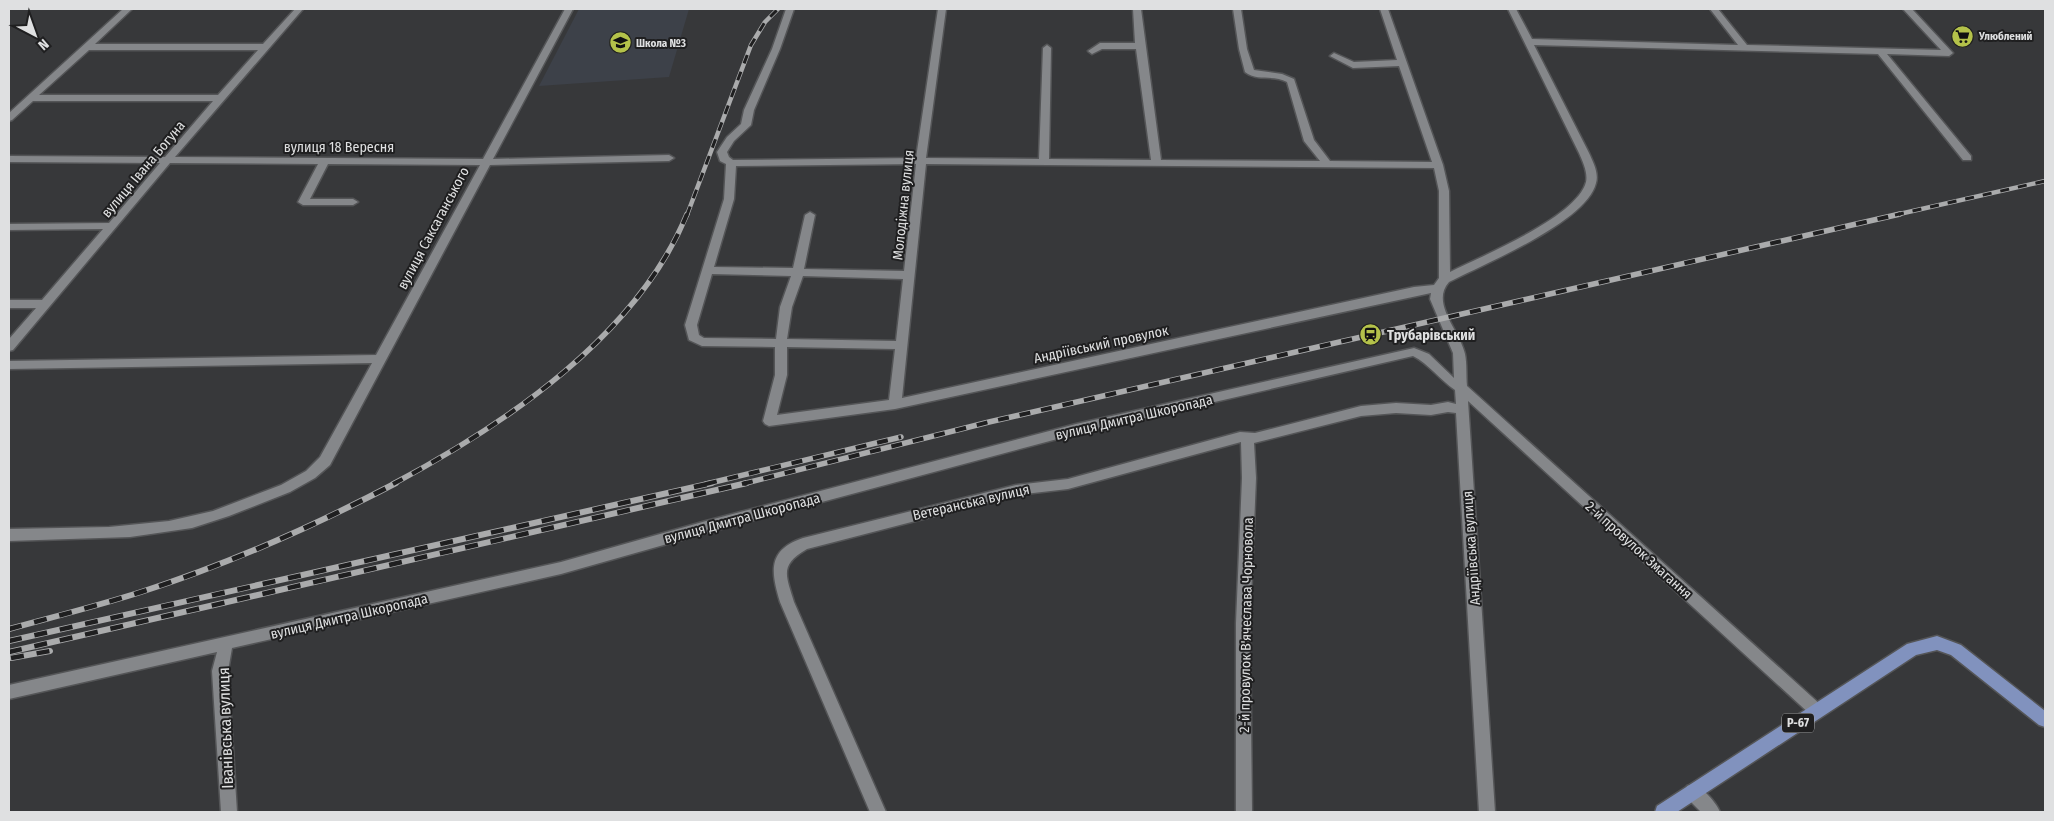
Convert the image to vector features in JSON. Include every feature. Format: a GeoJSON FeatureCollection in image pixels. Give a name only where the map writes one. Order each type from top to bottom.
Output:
{"type":"FeatureCollection","features":[{"type":"Feature","properties":{"kind":"main road","name":"Р-67"},"geometry":{"type":"LineString","coordinates":[[1662,812],[1912,649],[1937,643],[1956,650],[2045,720]]}},
{"type":"Feature","properties":{"kind":"street"},"geometry":{"type":"LineString","coordinates":[[9,118],[128,9]]}},
{"type":"Feature","properties":{"kind":"street","name":"вулиця Івана Богуна"},"geometry":{"type":"LineString","coordinates":[[9,348],[170,160],[220,98],[299,9]]}},
{"type":"Feature","properties":{"kind":"street","name":"вулиця Саксаганського"},"geometry":{"type":"LineString","coordinates":[[9,535],[136,531],[170,527],[211,517],[295,486],[314,474],[325,461],[381,359],[568,9]]}},
{"type":"Feature","properties":{"kind":"street"},"geometry":{"type":"LineString","coordinates":[[790,9],[776,49],[749,110],[746,125],[730,139],[722,152],[724,158],[731,163],[921,161],[1438,166]]}},
{"type":"Feature","properties":{"kind":"street","name":"Молодіжна вулиця"},"geometry":{"type":"LineString","coordinates":[[894,404],[921,161],[942,9]]}},
{"type":"Feature","properties":{"kind":"street"},"geometry":{"type":"LineString","coordinates":[[1137,9],[1140,46],[1156,163]]}},
{"type":"Feature","properties":{"kind":"street"},"geometry":{"type":"LineString","coordinates":[[1237,9],[1243,49],[1250,72],[1261,76],[1283,76],[1291,81],[1309,141],[1327,164]]}},
{"type":"Feature","properties":{"kind":"street","name":"Андріївська вулиця"},"geometry":{"type":"LineString","coordinates":[[1384,9],[1438,166],[1444,191],[1441,284],[1436,299],[1459,353],[1487,812]]}},
{"type":"Feature","properties":{"kind":"street","name":"Андріївський провулок"},"geometry":{"type":"LineString","coordinates":[[781,342],[781,375],[769,422],[894,404],[1441,284],[1532,236],[1586,197],[1592,184],[1590,169],[1584,153],[1512,9]]}},
{"type":"Feature","properties":{"kind":"street"},"geometry":{"type":"LineString","coordinates":[[1714,9],[1745,48]]}},
{"type":"Feature","properties":{"kind":"street"},"geometry":{"type":"LineString","coordinates":[[1530,42],[1949,53],[1907,9]]}},
{"type":"Feature","properties":{"kind":"street"},"geometry":{"type":"LineString","coordinates":[[1095,47],[1140,46]]}},
{"type":"Feature","properties":{"kind":"street"},"geometry":{"type":"LineString","coordinates":[[86,48],[265,47]]}},
{"type":"Feature","properties":{"kind":"street"},"geometry":{"type":"LineString","coordinates":[[1044,162],[1047,48]]}},
{"type":"Feature","properties":{"kind":"street"},"geometry":{"type":"LineString","coordinates":[[1880,52],[1967,158]]}},
{"type":"Feature","properties":{"kind":"street"},"geometry":{"type":"LineString","coordinates":[[1334,56],[1353,65],[1402,63]]}},
{"type":"Feature","properties":{"kind":"street"},"geometry":{"type":"LineString","coordinates":[[30,98],[220,98]]}},
{"type":"Feature","properties":{"kind":"street","name":"вулиця 18 Вересня"},"geometry":{"type":"LineString","coordinates":[[9,159],[485,162],[669,158]]}},
{"type":"Feature","properties":{"kind":"street"},"geometry":{"type":"LineString","coordinates":[[325,160],[303,202],[353,202]]}},
{"type":"Feature","properties":{"kind":"street"},"geometry":{"type":"LineString","coordinates":[[731,163],[729,198],[691,325],[694,337],[702,342],[901,345]]}},
{"type":"Feature","properties":{"kind":"street"},"geometry":{"type":"LineString","coordinates":[[781,342],[786,307],[798,273],[810,215]]}},
{"type":"Feature","properties":{"kind":"street"},"geometry":{"type":"LineString","coordinates":[[9,227],[112,226]]}},
{"type":"Feature","properties":{"kind":"street"},"geometry":{"type":"LineString","coordinates":[[707,270],[909,275]]}},
{"type":"Feature","properties":{"kind":"street"},"geometry":{"type":"LineString","coordinates":[[9,304],[46,304]]}},
{"type":"Feature","properties":{"kind":"street","name":"вулиця Дмитра Шкоропада"},"geometry":{"type":"LineString","coordinates":[[9,692],[561,568],[715,524],[1076,429],[1396,355],[1414,352],[1425,357],[1447,379],[1462,388]]}},
{"type":"Feature","properties":{"kind":"street"},"geometry":{"type":"LineString","coordinates":[[9,365],[381,359]]}},
{"type":"Feature","properties":{"kind":"street","name":"2-й провулок Змагання"},"geometry":{"type":"LineString","coordinates":[[1462,388],[1817,711]]}},
{"type":"Feature","properties":{"kind":"street","name":"Ветеранська вулиця"},"geometry":{"type":"LineString","coordinates":[[878,812],[787,602],[779,569],[786,553],[803,544],[945,507],[1016,490],[1068,484],[1240,436],[1255,438],[1361,411],[1396,408],[1431,410],[1448,407],[1462,410]]}},
{"type":"Feature","properties":{"kind":"street","name":"2-й провулок В'ячеслава Чорновола"},"geometry":{"type":"LineString","coordinates":[[1244,812],[1243,623],[1249,478],[1247,437]]}},
{"type":"Feature","properties":{"kind":"street","name":"Іванівська вулиця"},"geometry":{"type":"LineString","coordinates":[[226,644],[220,671],[230,812]]}},
{"type":"Feature","properties":{"kind":"street"},"geometry":{"type":"LineString","coordinates":[[1693,792],[1712,812]]}},
{"type":"Feature","properties":{"kind":"shaded area","name":"Школа №3"},"geometry":{"type":"Polygon","coordinates":[[[579,9],[689,9],[669,77],[539,86],[579,9]]]}},
{"type":"Feature","properties":{"kind":"railway"},"geometry":{"type":"LineString","coordinates":[[687,215],[751,45],[765,22],[778,9]]}},
{"type":"Feature","properties":{"kind":"railway"},"geometry":{"type":"LineString","coordinates":[[1895,215],[2045,181]]}},
{"type":"Feature","properties":{"kind":"railway"},"geometry":{"type":"LineString","coordinates":[[393,484],[480,434],[564,372],[602,337],[636,299],[665,258],[687,214]]}},
{"type":"Feature","properties":{"kind":"railway"},"geometry":{"type":"LineString","coordinates":[[742,484],[989,422],[1900,214]]}},
{"type":"Feature","properties":{"kind":"railway"},"geometry":{"type":"LineString","coordinates":[[706,484],[901,437]]}},
{"type":"Feature","properties":{"kind":"railway"},"geometry":{"type":"LineString","coordinates":[[9,629],[124,597],[239,557],[334,514],[396,483]]}},
{"type":"Feature","properties":{"kind":"railway"},"geometry":{"type":"LineString","coordinates":[[9,641],[712,483]]}},
{"type":"Feature","properties":{"kind":"railway"},"geometry":{"type":"LineString","coordinates":[[9,652],[747,483]]}},
{"type":"Feature","properties":{"kind":"railway"},"geometry":{"type":"LineString","coordinates":[[11,658],[50,651]]}},
{"type":"Feature","properties":{"kind":"place","name":"Улюблений"},"geometry":{"type":"Point","coordinates":[1963,36]}},
{"type":"Feature","properties":{"kind":"place","name":"Школа №3"},"geometry":{"type":"Point","coordinates":[620,43]}},
{"type":"Feature","properties":{"kind":"place","name":"Трубарівський"},"geometry":{"type":"Point","coordinates":[1371,335]}}]}
